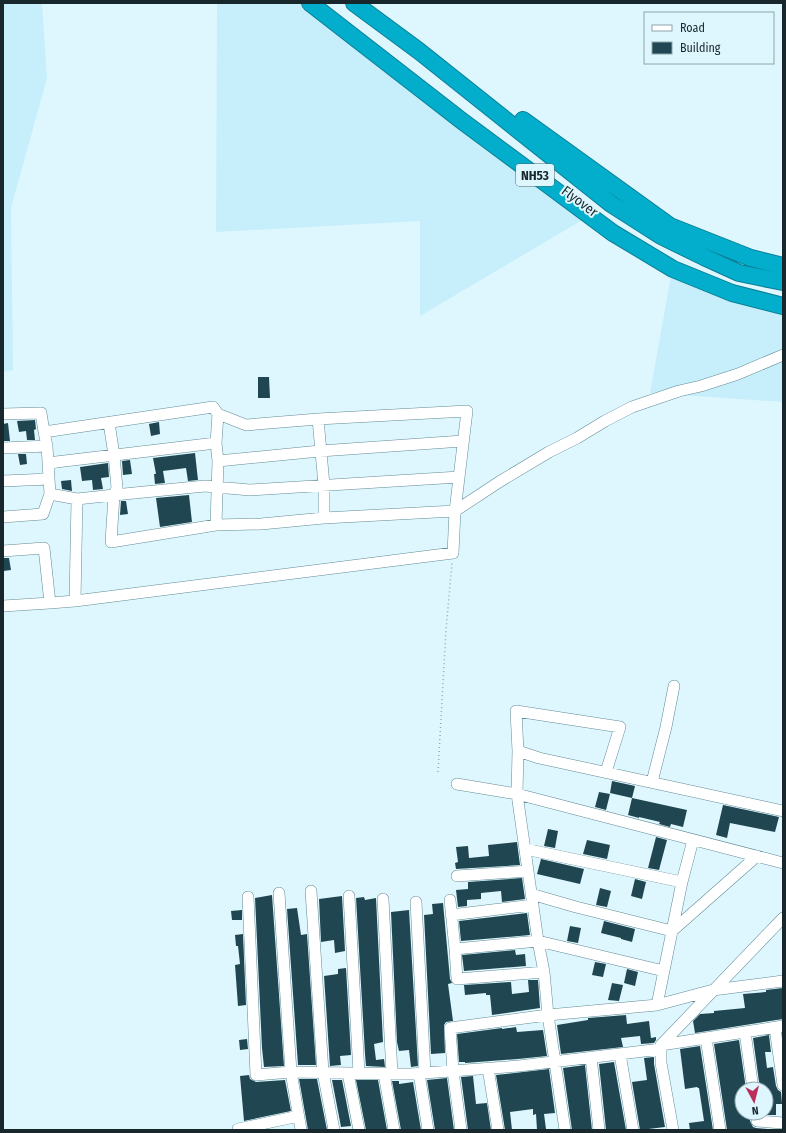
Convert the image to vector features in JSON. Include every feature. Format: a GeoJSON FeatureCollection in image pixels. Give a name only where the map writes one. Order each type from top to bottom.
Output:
{"type":"FeatureCollection","features":[{"type":"Feature","properties":{"kind":"highway","name":"NH53"},"geometry":{"type":"LineString","coordinates":[[310,3],[462,121],[613,233],[672,270],[732,293],[783,306]]}},
{"type":"Feature","properties":{"kind":"highway","name":"Flyover"},"geometry":{"type":"LineString","coordinates":[[323,3],[601,217],[652,252],[718,284],[783,300]]}},
{"type":"Feature","properties":{"kind":"highway","name":"Flyover"},"geometry":{"type":"LineString","coordinates":[[354,3],[419,51],[611,204],[661,236],[704,258],[739,273],[783,282]]}},
{"type":"Feature","properties":{"kind":"highway","name":"NH53"},"geometry":{"type":"LineString","coordinates":[[371,3],[534,128],[670,226],[751,258],[783,266]]}},
{"type":"Feature","properties":{"kind":"street"},"geometry":{"type":"LineString","coordinates":[[109,423],[117,488],[114,495],[111,542],[216,525],[261,524],[324,518],[455,511],[524,467],[632,407],[679,391],[702,386],[738,374],[783,355]]}},
{"type":"Feature","properties":{"kind":"street"},"geometry":{"type":"LineString","coordinates":[[3,606],[75,601],[453,553],[455,511],[466,411],[318,419],[246,425],[218,414],[213,407],[44,432]]}},
{"type":"Feature","properties":{"kind":"street"},"geometry":{"type":"LineString","coordinates":[[3,414],[41,413],[48,446],[48,479],[50,494],[43,514],[3,517]]}},
{"type":"Feature","properties":{"kind":"street"},"geometry":{"type":"LineString","coordinates":[[216,525],[218,461],[216,442],[218,414]]}},
{"type":"Feature","properties":{"kind":"street"},"geometry":{"type":"LineString","coordinates":[[318,419],[324,485],[324,518]]}},
{"type":"Feature","properties":{"kind":"street"},"geometry":{"type":"LineString","coordinates":[[218,461],[463,441]]}},
{"type":"Feature","properties":{"kind":"street"},"geometry":{"type":"LineString","coordinates":[[48,465],[56,462],[216,442]]}},
{"type":"Feature","properties":{"kind":"street"},"geometry":{"type":"LineString","coordinates":[[3,448],[48,446]]}},
{"type":"Feature","properties":{"kind":"street"},"geometry":{"type":"LineString","coordinates":[[50,494],[77,499],[206,486],[250,490],[459,476]]}},
{"type":"Feature","properties":{"kind":"street"},"geometry":{"type":"LineString","coordinates":[[3,481],[48,479]]}},
{"type":"Feature","properties":{"kind":"street"},"geometry":{"type":"LineString","coordinates":[[75,601],[77,499]]}},
{"type":"Feature","properties":{"kind":"street"},"geometry":{"type":"LineString","coordinates":[[3,551],[44,548],[50,603]]}},
{"type":"Feature","properties":{"kind":"street"},"geometry":{"type":"LineString","coordinates":[[652,782],[666,727],[674,686]]}},
{"type":"Feature","properties":{"kind":"street"},"geometry":{"type":"LineString","coordinates":[[565,1130],[548,1015],[544,972],[524,849],[517,794],[518,751],[516,711],[620,727],[606,772]]}},
{"type":"Feature","properties":{"kind":"street"},"geometry":{"type":"LineString","coordinates":[[518,751],[539,758],[783,811]]}},
{"type":"Feature","properties":{"kind":"street"},"geometry":{"type":"LineString","coordinates":[[458,784],[517,794],[783,863]]}},
{"type":"Feature","properties":{"kind":"street"},"geometry":{"type":"LineString","coordinates":[[657,1005],[682,882],[693,840]]}},
{"type":"Feature","properties":{"kind":"street"},"geometry":{"type":"LineString","coordinates":[[524,849],[682,882]]}},
{"type":"Feature","properties":{"kind":"street"},"geometry":{"type":"LineString","coordinates":[[672,931],[757,856]]}},
{"type":"Feature","properties":{"kind":"street"},"geometry":{"type":"LineString","coordinates":[[457,876],[528,871]]}},
{"type":"Feature","properties":{"kind":"street"},"geometry":{"type":"LineString","coordinates":[[311,891],[323,1072],[334,1130]]}},
{"type":"Feature","properties":{"kind":"street"},"geometry":{"type":"LineString","coordinates":[[279,893],[291,1072],[301,1130]]}},
{"type":"Feature","properties":{"kind":"street"},"geometry":{"type":"LineString","coordinates":[[349,896],[354,1073],[359,1130]]}},
{"type":"Feature","properties":{"kind":"street"},"geometry":{"type":"LineString","coordinates":[[248,897],[256,1075],[291,1072],[388,1074],[422,1073],[555,1062],[620,1054],[706,1038],[779,1027],[783,1085]]}},
{"type":"Feature","properties":{"kind":"street"},"geometry":{"type":"LineString","coordinates":[[382,899],[388,1074],[394,1130]]}},
{"type":"Feature","properties":{"kind":"street"},"geometry":{"type":"LineString","coordinates":[[450,900],[457,979],[544,972]]}},
{"type":"Feature","properties":{"kind":"street"},"geometry":{"type":"LineString","coordinates":[[451,915],[532,900],[576,907],[672,931]]}},
{"type":"Feature","properties":{"kind":"street"},"geometry":{"type":"LineString","coordinates":[[416,902],[422,1073],[428,1130]]}},
{"type":"Feature","properties":{"kind":"street"},"geometry":{"type":"LineString","coordinates":[[673,1130],[661,1063],[661,1047],[713,990],[783,918]]}},
{"type":"Feature","properties":{"kind":"street"},"geometry":{"type":"LineString","coordinates":[[455,948],[538,941],[664,971]]}},
{"type":"Feature","properties":{"kind":"street"},"geometry":{"type":"LineString","coordinates":[[461,1130],[453,1071],[450,1028],[548,1015],[657,1005],[713,990],[783,981]]}},
{"type":"Feature","properties":{"kind":"street"},"geometry":{"type":"LineString","coordinates":[[745,1032],[752,1081]]}},
{"type":"Feature","properties":{"kind":"street"},"geometry":{"type":"LineString","coordinates":[[706,1038],[720,1130]]}},
{"type":"Feature","properties":{"kind":"street"},"geometry":{"type":"LineString","coordinates":[[620,1054],[632,1130]]}},
{"type":"Feature","properties":{"kind":"street"},"geometry":{"type":"LineString","coordinates":[[591,1057],[598,1130]]}},
{"type":"Feature","properties":{"kind":"street"},"geometry":{"type":"LineString","coordinates":[[488,1068],[498,1130]]}},
{"type":"Feature","properties":{"kind":"street"},"geometry":{"type":"LineString","coordinates":[[238,1129],[299,1116]]}},
{"type":"Feature","properties":{"kind":"street"},"geometry":{"type":"LineString","coordinates":[[757,1121],[783,1123]]}},
{"type":"Feature","properties":{"kind":"path"},"geometry":{"type":"LineString","coordinates":[[438,772],[446,630],[453,553]]}},
{"type":"Feature","properties":{"kind":"shaded area"},"geometry":{"type":"Polygon","coordinates":[[[3,3],[42,3],[47,78],[11,208],[13,370],[3,372],[3,3]]]}},
{"type":"Feature","properties":{"kind":"shaded area"},"geometry":{"type":"Polygon","coordinates":[[[217,3],[299,3],[584,219],[420,316],[420,221],[216,232],[217,3]]]}},
{"type":"Feature","properties":{"kind":"shaded area"},"geometry":{"type":"Polygon","coordinates":[[[673,265],[783,300],[783,402],[650,393],[673,265]]]}},
{"type":"Feature","properties":{"kind":"building"},"geometry":{"type":"Polygon","coordinates":[[[258,377],[269,377],[270,398],[258,398],[258,377]]]}},
{"type":"Feature","properties":{"kind":"building"},"geometry":{"type":"Polygon","coordinates":[[[35,420],[35,440],[27,440],[26,431],[19,432],[17,421],[35,420]]]}},
{"type":"Feature","properties":{"kind":"building"},"geometry":{"type":"Polygon","coordinates":[[[159,422],[160,434],[151,436],[149,424],[159,422]]]}},
{"type":"Feature","properties":{"kind":"building"},"geometry":{"type":"Polygon","coordinates":[[[8,423],[10,441],[3,441],[3,424],[8,423]]]}},
{"type":"Feature","properties":{"kind":"building"},"geometry":{"type":"Polygon","coordinates":[[[195,453],[198,480],[188,481],[186,468],[163,471],[165,483],[155,484],[154,474],[156,474],[153,458],[195,453]]]}},
{"type":"Feature","properties":{"kind":"building"},"geometry":{"type":"Polygon","coordinates":[[[18,454],[26,454],[27,464],[20,465],[18,454]]]}},
{"type":"Feature","properties":{"kind":"building"},"geometry":{"type":"Polygon","coordinates":[[[130,460],[132,474],[123,475],[122,461],[130,460]]]}},
{"type":"Feature","properties":{"kind":"building"},"geometry":{"type":"Polygon","coordinates":[[[108,463],[109,477],[101,478],[103,489],[93,490],[92,480],[82,481],[80,467],[108,463]]]}},
{"type":"Feature","properties":{"kind":"building"},"geometry":{"type":"Polygon","coordinates":[[[71,480],[72,491],[62,489],[61,481],[71,480]]]}},
{"type":"Feature","properties":{"kind":"building"},"geometry":{"type":"Polygon","coordinates":[[[189,495],[192,522],[160,527],[156,498],[189,495]]]}},
{"type":"Feature","properties":{"kind":"building"},"geometry":{"type":"Polygon","coordinates":[[[121,501],[126,501],[128,514],[120,515],[121,501]]]}},
{"type":"Feature","properties":{"kind":"building"},"geometry":{"type":"Polygon","coordinates":[[[3,558],[9,558],[11,570],[3,571],[3,558]]]}},
{"type":"Feature","properties":{"kind":"building"},"geometry":{"type":"Polygon","coordinates":[[[612,781],[635,786],[632,798],[610,793],[612,781]]]}},
{"type":"Feature","properties":{"kind":"building"},"geometry":{"type":"Polygon","coordinates":[[[599,792],[610,794],[606,810],[595,807],[599,792]]]}},
{"type":"Feature","properties":{"kind":"building"},"geometry":{"type":"Polygon","coordinates":[[[632,798],[687,810],[683,827],[671,824],[670,827],[659,824],[660,822],[628,815],[632,798]]]}},
{"type":"Feature","properties":{"kind":"building"},"geometry":{"type":"Polygon","coordinates":[[[723,805],[779,817],[775,832],[730,823],[727,838],[716,835],[723,805]]]}},
{"type":"Feature","properties":{"kind":"building"},"geometry":{"type":"Polygon","coordinates":[[[548,829],[558,831],[555,848],[544,846],[548,829]]]}},
{"type":"Feature","properties":{"kind":"building"},"geometry":{"type":"Polygon","coordinates":[[[656,837],[667,840],[659,870],[648,868],[656,837]]]}},
{"type":"Feature","properties":{"kind":"building"},"geometry":{"type":"Polygon","coordinates":[[[587,840],[610,845],[607,859],[583,854],[587,840]]]}},
{"type":"Feature","properties":{"kind":"building"},"geometry":{"type":"Polygon","coordinates":[[[517,842],[520,865],[456,869],[455,863],[458,862],[456,847],[468,846],[469,858],[489,856],[488,845],[517,842]]]}},
{"type":"Feature","properties":{"kind":"building"},"geometry":{"type":"Polygon","coordinates":[[[541,859],[584,869],[580,884],[537,874],[541,859]]]}},
{"type":"Feature","properties":{"kind":"building"},"geometry":{"type":"Polygon","coordinates":[[[522,878],[525,899],[502,902],[501,891],[481,893],[481,899],[467,900],[467,906],[458,907],[456,890],[468,889],[468,882],[522,878]]]}},
{"type":"Feature","properties":{"kind":"building"},"geometry":{"type":"Polygon","coordinates":[[[635,879],[646,882],[642,899],[631,896],[635,879]]]}},
{"type":"Feature","properties":{"kind":"building"},"geometry":{"type":"Polygon","coordinates":[[[600,888],[611,891],[607,907],[596,905],[600,888]]]}},
{"type":"Feature","properties":{"kind":"building"},"geometry":{"type":"Polygon","coordinates":[[[272,895],[284,1066],[264,1067],[255,898],[272,895]]]}},
{"type":"Feature","properties":{"kind":"building"},"geometry":{"type":"Polygon","coordinates":[[[342,896],[345,951],[335,953],[334,940],[321,942],[319,899],[342,896]]]}},
{"type":"Feature","properties":{"kind":"building"},"geometry":{"type":"Polygon","coordinates":[[[364,897],[365,900],[376,898],[383,1042],[374,1044],[376,1060],[384,1059],[385,1067],[366,1066],[356,898],[364,897]]]}},
{"type":"Feature","properties":{"kind":"building"},"geometry":{"type":"Polygon","coordinates":[[[443,903],[450,979],[452,983],[448,984],[453,1021],[446,1022],[444,1025],[445,1053],[431,1054],[424,915],[433,914],[432,904],[443,903]]]}},
{"type":"Feature","properties":{"kind":"building"},"geometry":{"type":"Polygon","coordinates":[[[297,908],[301,935],[307,934],[316,1065],[298,1065],[287,909],[297,908]]]}},
{"type":"Feature","properties":{"kind":"building"},"geometry":{"type":"Polygon","coordinates":[[[242,910],[242,920],[232,920],[231,911],[242,910]]]}},
{"type":"Feature","properties":{"kind":"building"},"geometry":{"type":"Polygon","coordinates":[[[409,910],[418,1066],[411,1067],[409,1050],[399,1051],[397,1042],[391,912],[409,910]]]}},
{"type":"Feature","properties":{"kind":"building"},"geometry":{"type":"Polygon","coordinates":[[[527,913],[530,935],[461,941],[459,921],[527,913]]]}},
{"type":"Feature","properties":{"kind":"building"},"geometry":{"type":"Polygon","coordinates":[[[604,921],[635,929],[632,942],[601,933],[604,921]]]}},
{"type":"Feature","properties":{"kind":"building"},"geometry":{"type":"Polygon","coordinates":[[[570,926],[581,928],[578,943],[567,941],[570,926]]]}},
{"type":"Feature","properties":{"kind":"building"},"geometry":{"type":"Polygon","coordinates":[[[243,934],[246,1005],[238,1006],[235,965],[240,964],[235,935],[243,934]]]}},
{"type":"Feature","properties":{"kind":"building"},"geometry":{"type":"Polygon","coordinates":[[[515,950],[516,955],[525,954],[526,966],[464,971],[462,955],[515,950]]]}},
{"type":"Feature","properties":{"kind":"building"},"geometry":{"type":"Polygon","coordinates":[[[595,962],[606,964],[603,977],[592,975],[595,962]]]}},
{"type":"Feature","properties":{"kind":"building"},"geometry":{"type":"Polygon","coordinates":[[[346,968],[351,1055],[340,1056],[341,1065],[330,1066],[324,976],[338,974],[338,969],[346,968]]]}},
{"type":"Feature","properties":{"kind":"building"},"geometry":{"type":"Polygon","coordinates":[[[627,969],[638,972],[635,986],[624,983],[627,969]]]}},
{"type":"Feature","properties":{"kind":"building"},"geometry":{"type":"Polygon","coordinates":[[[528,980],[538,980],[540,1008],[492,1015],[490,995],[486,995],[486,993],[465,995],[464,985],[511,982],[512,994],[529,992],[528,980]]]}},
{"type":"Feature","properties":{"kind":"building"},"geometry":{"type":"Polygon","coordinates":[[[612,983],[623,985],[619,1001],[608,1000],[612,983]]]}},
{"type":"Feature","properties":{"kind":"building"},"geometry":{"type":"Polygon","coordinates":[[[783,988],[783,1019],[695,1033],[693,1021],[700,1014],[745,1008],[743,994],[766,992],[766,990],[783,988]]]}},
{"type":"Feature","properties":{"kind":"building"},"geometry":{"type":"Polygon","coordinates":[[[626,1015],[627,1024],[649,1021],[651,1038],[656,1037],[654,1043],[641,1044],[640,1036],[621,1038],[623,1047],[561,1054],[557,1025],[588,1020],[588,1018],[626,1015]]]}},
{"type":"Feature","properties":{"kind":"building"},"geometry":{"type":"Polygon","coordinates":[[[516,1027],[517,1032],[543,1030],[547,1056],[465,1063],[459,1062],[457,1034],[516,1027]]]}},
{"type":"Feature","properties":{"kind":"building"},"geometry":{"type":"Polygon","coordinates":[[[769,1035],[771,1052],[765,1052],[767,1068],[773,1067],[776,1086],[781,1092],[782,1104],[776,1104],[776,1115],[774,1115],[774,1081],[759,1081],[753,1038],[769,1035]]]}},
{"type":"Feature","properties":{"kind":"building"},"geometry":{"type":"Polygon","coordinates":[[[247,1039],[248,1049],[240,1050],[239,1040],[247,1039]]]}},
{"type":"Feature","properties":{"kind":"building"},"geometry":{"type":"Polygon","coordinates":[[[739,1040],[745,1081],[734,1081],[734,1121],[750,1121],[753,1127],[756,1128],[778,1130],[727,1130],[714,1044],[739,1040]]]}},
{"type":"Feature","properties":{"kind":"building"},"geometry":{"type":"Polygon","coordinates":[[[700,1046],[713,1130],[690,1130],[689,1123],[704,1121],[699,1088],[685,1089],[680,1049],[700,1046]]]}},
{"type":"Feature","properties":{"kind":"building"},"geometry":{"type":"Polygon","coordinates":[[[654,1057],[665,1127],[640,1130],[632,1082],[647,1080],[644,1058],[654,1057]]]}},
{"type":"Feature","properties":{"kind":"building"},"geometry":{"type":"Polygon","coordinates":[[[614,1062],[626,1130],[606,1130],[599,1064],[614,1062]]]}},
{"type":"Feature","properties":{"kind":"building"},"geometry":{"type":"Polygon","coordinates":[[[585,1065],[592,1130],[572,1130],[563,1068],[585,1065]]]}},
{"type":"Feature","properties":{"kind":"building"},"geometry":{"type":"Polygon","coordinates":[[[549,1069],[555,1113],[544,1114],[546,1129],[537,1130],[536,1114],[533,1115],[533,1109],[510,1112],[512,1130],[505,1130],[496,1075],[549,1069]]]}},
{"type":"Feature","properties":{"kind":"building"},"geometry":{"type":"Polygon","coordinates":[[[249,1075],[250,1079],[256,1082],[285,1080],[291,1111],[244,1121],[240,1076],[249,1075]]]}},
{"type":"Feature","properties":{"kind":"building"},"geometry":{"type":"Polygon","coordinates":[[[473,1076],[476,1104],[487,1103],[491,1130],[468,1130],[461,1077],[473,1076]]]}},
{"type":"Feature","properties":{"kind":"building"},"geometry":{"type":"Polygon","coordinates":[[[447,1078],[454,1130],[435,1130],[427,1080],[447,1078]]]}},
{"type":"Feature","properties":{"kind":"building"},"geometry":{"type":"Polygon","coordinates":[[[299,1079],[317,1079],[327,1130],[308,1130],[299,1079]]]}},
{"type":"Feature","properties":{"kind":"building"},"geometry":{"type":"Polygon","coordinates":[[[332,1080],[342,1080],[351,1126],[341,1127],[332,1080]]]}},
{"type":"Feature","properties":{"kind":"building"},"geometry":{"type":"Polygon","coordinates":[[[356,1080],[378,1080],[387,1130],[366,1130],[356,1080]]]}},
{"type":"Feature","properties":{"kind":"building"},"geometry":{"type":"Polygon","coordinates":[[[392,1081],[399,1081],[399,1084],[413,1082],[421,1130],[401,1130],[392,1081]]]}}]}
